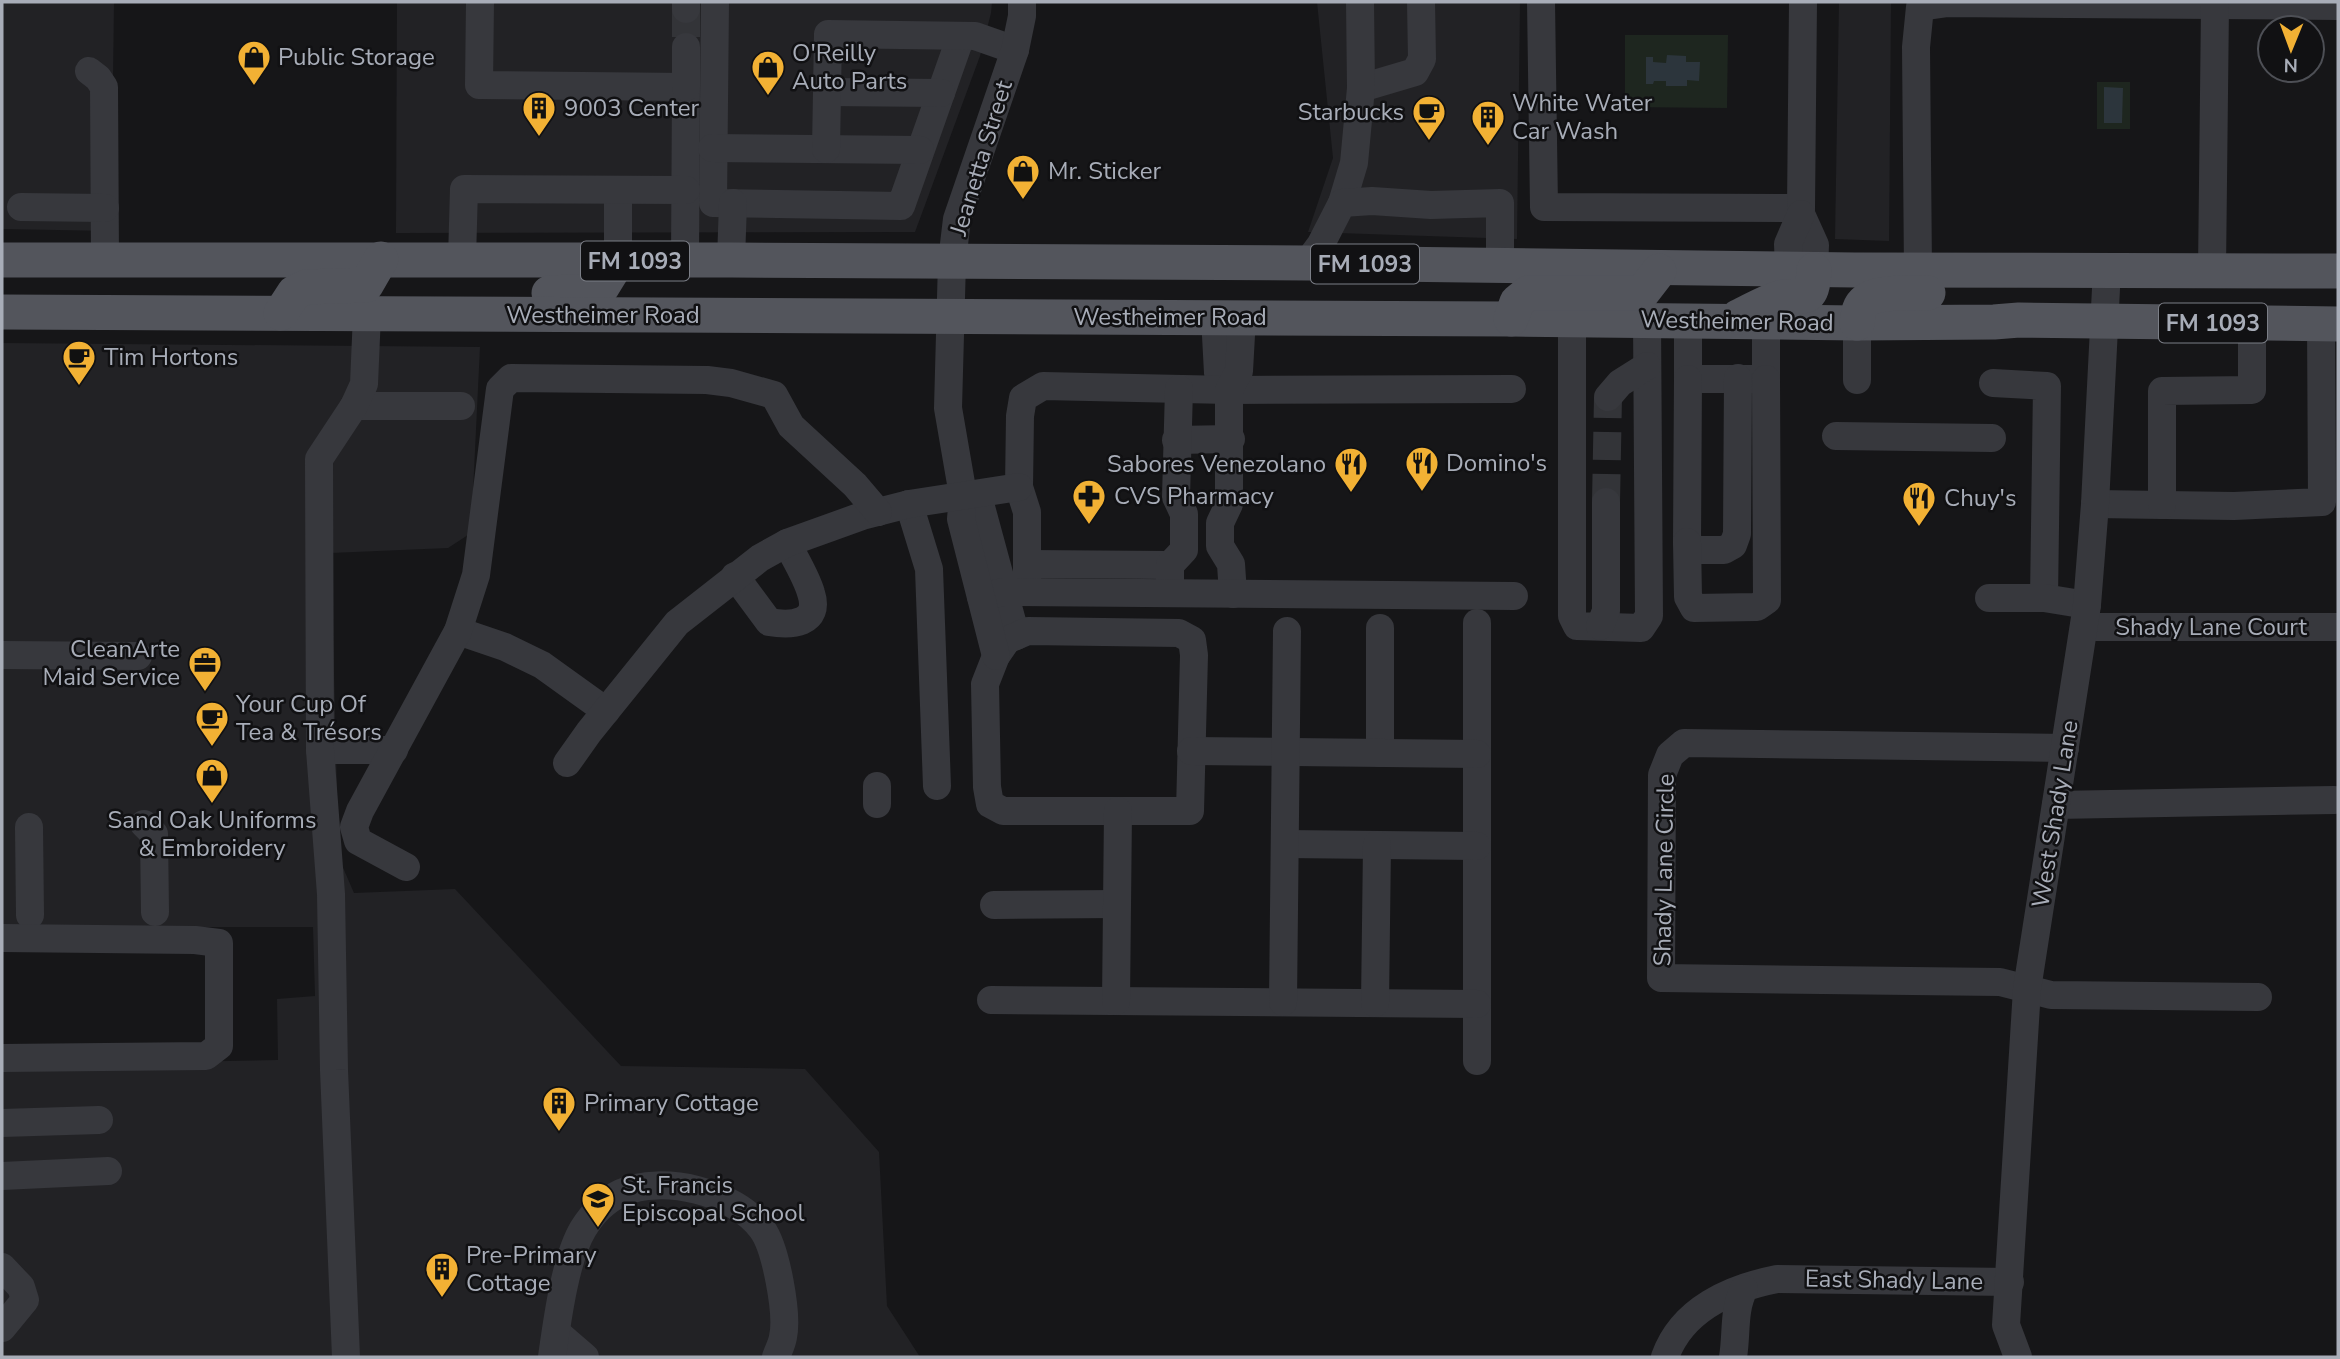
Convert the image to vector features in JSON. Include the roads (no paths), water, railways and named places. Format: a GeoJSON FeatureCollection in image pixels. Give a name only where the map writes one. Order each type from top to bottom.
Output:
{"type":"FeatureCollection","features":[{"type":"Feature","properties":{"kind":"main road"},"geometry":{"type":"LineString","coordinates":[[281,313],[294,293],[306,287],[366,285],[381,259]]}},
{"type":"Feature","properties":{"kind":"main road","name":"Westheimer Road"},"geometry":{"type":"LineString","coordinates":[[2,260],[951,261],[1661,269],[2338,271]]}},
{"type":"Feature","properties":{"kind":"main road"},"geometry":{"type":"LineString","coordinates":[[472,314],[526,295],[596,291],[603,287],[618,261]]}},
{"type":"Feature","properties":{"kind":"main road"},"geometry":{"type":"LineString","coordinates":[[1228,317],[1279,297],[1484,297],[1496,291],[1500,266]]}},
{"type":"Feature","properties":{"kind":"main road"},"geometry":{"type":"LineString","coordinates":[[1511,318],[1517,302],[1528,293],[1642,293],[1661,269]]}},
{"type":"Feature","properties":{"kind":"main road"},"geometry":{"type":"LineString","coordinates":[[1731,320],[1780,298],[1800,298],[1808,294],[1813,288],[1802,270]]}},
{"type":"Feature","properties":{"kind":"main road"},"geometry":{"type":"LineString","coordinates":[[1857,323],[1860,306],[1868,298],[1881,294],[1962,293],[2006,270]]}},
{"type":"Feature","properties":{"kind":"main road","name":"Westheimer Road"},"geometry":{"type":"LineString","coordinates":[[2,312],[1511,318],[1857,323],[2019,320],[2252,323],[2333,320]]}},
{"type":"Feature","properties":{"kind":"street"},"geometry":{"type":"LineString","coordinates":[[480,2],[480,85],[686,88]]}},
{"type":"Feature","properties":{"kind":"street"},"geometry":{"type":"LineString","coordinates":[[715,2],[713,203],[901,206],[961,36]]}},
{"type":"Feature","properties":{"kind":"street","name":"Jeanetta Street"},"geometry":{"type":"LineString","coordinates":[[1003,594],[961,519],[963,495],[948,408],[951,261],[957,219],[1015,50],[1022,2]]}},
{"type":"Feature","properties":{"kind":"street"},"geometry":{"type":"LineString","coordinates":[[1307,263],[1321,244],[1342,203],[1354,163],[1361,88],[1360,2]]}},
{"type":"Feature","properties":{"kind":"street"},"geometry":{"type":"LineString","coordinates":[[1361,88],[1415,72],[1422,59],[1421,2]]}},
{"type":"Feature","properties":{"kind":"street"},"geometry":{"type":"LineString","coordinates":[[1541,2],[1544,207],[1801,211]]}},
{"type":"Feature","properties":{"kind":"street"},"geometry":{"type":"LineString","coordinates":[[1802,270],[1815,245],[1801,211],[1803,2]]}},
{"type":"Feature","properties":{"kind":"street"},"geometry":{"type":"LineString","coordinates":[[1918,270],[1916,47],[1920,7],[1948,3],[2338,6]]}},
{"type":"Feature","properties":{"kind":"street"},"geometry":{"type":"LineString","coordinates":[[2212,270],[2215,5]]}},
{"type":"Feature","properties":{"kind":"street"},"geometry":{"type":"LineString","coordinates":[[826,149],[828,34],[975,36],[1015,50]]}},
{"type":"Feature","properties":{"kind":"street"},"geometry":{"type":"LineString","coordinates":[[685,261],[686,47]]}},
{"type":"Feature","properties":{"kind":"street"},"geometry":{"type":"LineString","coordinates":[[89,71],[104,86],[105,259]]}},
{"type":"Feature","properties":{"kind":"street"},"geometry":{"type":"LineString","coordinates":[[827,92],[941,93]]}},
{"type":"Feature","properties":{"kind":"street"},"geometry":{"type":"LineString","coordinates":[[712,148],[920,150]]}},
{"type":"Feature","properties":{"kind":"street"},"geometry":{"type":"LineString","coordinates":[[462,260],[464,190],[686,190]]}},
{"type":"Feature","properties":{"kind":"street"},"geometry":{"type":"LineString","coordinates":[[618,190],[618,261]]}},
{"type":"Feature","properties":{"kind":"street"},"geometry":{"type":"LineString","coordinates":[[731,260],[733,203]]}},
{"type":"Feature","properties":{"kind":"street"},"geometry":{"type":"LineString","coordinates":[[1342,203],[1500,203],[1500,266]]}},
{"type":"Feature","properties":{"kind":"street"},"geometry":{"type":"LineString","coordinates":[[21,207],[105,208]]}},
{"type":"Feature","properties":{"kind":"street","name":"West Shady Lane"},"geometry":{"type":"LineString","coordinates":[[2018,1357],[2006,1325],[2027,989],[2085,616],[2095,504],[2107,269]]}},
{"type":"Feature","properties":{"kind":"street"},"geometry":{"type":"LineString","coordinates":[[346,1357],[334,1070],[331,894],[320,750],[318,459],[354,406],[364,384],[367,314]]}},
{"type":"Feature","properties":{"kind":"street"},"geometry":{"type":"LineString","coordinates":[[1228,317],[1218,373],[1229,390],[1231,439],[1229,504],[1220,523],[1220,546],[1231,564],[1233,594]]}},
{"type":"Feature","properties":{"kind":"street"},"geometry":{"type":"LineString","coordinates":[[1572,319],[1572,616],[1577,626],[1641,628],[1649,616],[1647,320]]}},
{"type":"Feature","properties":{"kind":"street"},"geometry":{"type":"LineString","coordinates":[[1688,320],[1688,597],[1694,608],[1757,607],[1767,600],[1766,322]]}},
{"type":"Feature","properties":{"kind":"street"},"geometry":{"type":"LineString","coordinates":[[2095,504],[2234,506],[2322,502],[2333,320]]}},
{"type":"Feature","properties":{"kind":"street"},"geometry":{"type":"LineString","coordinates":[[1857,323],[1857,380]]}},
{"type":"Feature","properties":{"kind":"street"},"geometry":{"type":"LineString","coordinates":[[2162,505],[2162,391],[2252,390],[2252,323]]}},
{"type":"Feature","properties":{"kind":"street"},"geometry":{"type":"LineString","coordinates":[[1608,397],[1620,383],[1647,366]]}},
{"type":"Feature","properties":{"kind":"street"},"geometry":{"type":"LineString","coordinates":[[406,867],[358,841],[354,827],[360,811],[458,631],[475,575],[500,389],[510,378],[707,380],[731,383],[774,395],[791,426],[855,485],[878,512]]}},
{"type":"Feature","properties":{"kind":"street"},"geometry":{"type":"LineString","coordinates":[[1687,542],[1696,550],[1724,550],[1733,545],[1737,534],[1738,378]]}},
{"type":"Feature","properties":{"kind":"street"},"geometry":{"type":"LineString","coordinates":[[1688,379],[1766,379]]}},
{"type":"Feature","properties":{"kind":"street"},"geometry":{"type":"LineString","coordinates":[[1993,383],[2047,386],[2044,598]]}},
{"type":"Feature","properties":{"kind":"street"},"geometry":{"type":"LineString","coordinates":[[996,656],[1003,594],[1027,564],[1027,512],[1019,487],[1020,416],[1023,398],[1044,386],[1229,390],[1512,389]]}},
{"type":"Feature","properties":{"kind":"street"},"geometry":{"type":"LineString","coordinates":[[1170,593],[1170,565],[1184,550],[1184,514],[1176,497],[1179,389]]}},
{"type":"Feature","properties":{"kind":"street"},"geometry":{"type":"LineString","coordinates":[[354,406],[461,406]]}},
{"type":"Feature","properties":{"kind":"street"},"geometry":{"type":"LineString","coordinates":[[1836,436],[1992,438]]}},
{"type":"Feature","properties":{"kind":"street"},"geometry":{"type":"LineString","coordinates":[[1177,440],[1231,439]]}},
{"type":"Feature","properties":{"kind":"street"},"geometry":{"type":"LineString","coordinates":[[567,763],[677,623],[760,558],[787,543],[878,512],[909,504],[1019,487]]}},
{"type":"Feature","properties":{"kind":"street"},"geometry":{"type":"LineString","coordinates":[[1600,626],[1606,611],[1606,502]]}},
{"type":"Feature","properties":{"kind":"street"},"geometry":{"type":"LineString","coordinates":[[909,504],[929,569],[934,792]]}},
{"type":"Feature","properties":{"kind":"street"},"geometry":{"type":"LineString","coordinates":[[735,576],[769,622],[786,625],[802,622],[811,611],[812,594],[787,543]]}},
{"type":"Feature","properties":{"kind":"street"},"geometry":{"type":"LineString","coordinates":[[1027,564],[1170,565]]}},
{"type":"Feature","properties":{"kind":"street"},"geometry":{"type":"LineString","coordinates":[[1003,594],[1514,596]]}},
{"type":"Feature","properties":{"kind":"street"},"geometry":{"type":"LineString","coordinates":[[1003,594],[1016,636]]}},
{"type":"Feature","properties":{"kind":"street","name":"Shady Lane Court"},"geometry":{"type":"LineString","coordinates":[[1989,598],[2044,598],[2085,616],[2338,627]]}},
{"type":"Feature","properties":{"kind":"street"},"geometry":{"type":"LineString","coordinates":[[1476,623],[1477,1061]]}},
{"type":"Feature","properties":{"kind":"street"},"geometry":{"type":"LineString","coordinates":[[1380,628],[1380,753]]}},
{"type":"Feature","properties":{"kind":"street"},"geometry":{"type":"LineString","coordinates":[[458,631],[505,647],[542,665],[606,711]]}},
{"type":"Feature","properties":{"kind":"street"},"geometry":{"type":"LineString","coordinates":[[1028,631],[1179,633],[1192,640],[1194,655],[1190,811],[1003,811],[990,804],[986,787],[985,684],[996,656],[1007,640],[1028,631]]}},
{"type":"Feature","properties":{"kind":"street"},"geometry":{"type":"LineString","coordinates":[[1283,1002],[1287,631]]}},
{"type":"Feature","properties":{"kind":"street"},"geometry":{"type":"LineString","coordinates":[[2,655],[138,656]]}},
{"type":"Feature","properties":{"kind":"street","name":"Shady Lane Circle"},"geometry":{"type":"LineString","coordinates":[[2027,989],[2000,982],[1661,978],[1662,775],[1670,755],[1685,743],[2065,748]]}},
{"type":"Feature","properties":{"kind":"street"},"geometry":{"type":"LineString","coordinates":[[320,750],[394,750]]}},
{"type":"Feature","properties":{"kind":"street"},"geometry":{"type":"LineString","coordinates":[[1191,751],[1477,754]]}},
{"type":"Feature","properties":{"kind":"street"},"geometry":{"type":"LineString","coordinates":[[2056,805],[2334,800]]}},
{"type":"Feature","properties":{"kind":"street"},"geometry":{"type":"LineString","coordinates":[[1116,1001],[1118,811]]}},
{"type":"Feature","properties":{"kind":"street"},"geometry":{"type":"LineString","coordinates":[[144,824],[154,834],[155,912]]}},
{"type":"Feature","properties":{"kind":"street"},"geometry":{"type":"LineString","coordinates":[[29,827],[30,915]]}},
{"type":"Feature","properties":{"kind":"street"},"geometry":{"type":"LineString","coordinates":[[1285,844],[1477,846]]}},
{"type":"Feature","properties":{"kind":"street"},"geometry":{"type":"LineString","coordinates":[[1375,1003],[1377,845]]}},
{"type":"Feature","properties":{"kind":"street"},"geometry":{"type":"LineString","coordinates":[[994,905],[1117,904]]}},
{"type":"Feature","properties":{"kind":"street"},"geometry":{"type":"LineString","coordinates":[[2,937],[195,940],[219,943],[219,1046],[206,1056],[2,1058]]}},
{"type":"Feature","properties":{"kind":"street"},"geometry":{"type":"LineString","coordinates":[[2027,989],[2051,995],[2258,997]]}},
{"type":"Feature","properties":{"kind":"street"},"geometry":{"type":"LineString","coordinates":[[991,1000],[1476,1004]]}},
{"type":"Feature","properties":{"kind":"street"},"geometry":{"type":"LineString","coordinates":[[2,1124],[99,1120]]}},
{"type":"Feature","properties":{"kind":"street"},"geometry":{"type":"LineString","coordinates":[[2,1176],[108,1171]]}},
{"type":"Feature","properties":{"kind":"street"},"geometry":{"type":"LineString","coordinates":[[585,1357],[554,1345],[570,1264],[582,1230],[600,1207],[621,1193],[645,1185],[684,1186],[717,1197],[742,1210],[762,1230],[774,1256],[783,1311],[783,1336],[776,1357]]}},
{"type":"Feature","properties":{"kind":"street"},"geometry":{"type":"LineString","coordinates":[[2,1267],[21,1287],[25,1300],[2,1328]]}},
{"type":"Feature","properties":{"kind":"street","name":"East Shady Lane"},"geometry":{"type":"LineString","coordinates":[[1665,1357],[1672,1339],[1689,1320],[1710,1302],[1744,1289],[1748,1284],[1777,1279],[2010,1282]]}},
{"type":"Feature","properties":{"kind":"street"},"geometry":{"type":"LineString","coordinates":[[1733,1357],[1737,1335],[1736,1313],[1744,1289]]}},
{"type":"Feature","properties":{"kind":"street","name":"East Shady Lane"},"geometry":{"type":"LineString","coordinates":[[1995,1357],[2006,1325]]}},
{"type":"Feature","properties":{"kind":"tunnel"},"geometry":{"type":"LineString","coordinates":[[686,9],[686,47]]}},
{"type":"Feature","properties":{"kind":"tunnel"},"geometry":{"type":"LineString","coordinates":[[1606,502],[1608,397]]}},
{"type":"Feature","properties":{"kind":"place","name":"Public Storage"},"geometry":{"type":"Point","coordinates":[254,87]}},
{"type":"Feature","properties":{"kind":"place","name":"O'Reilly Auto Parts"},"geometry":{"type":"Point","coordinates":[768,97]}},
{"type":"Feature","properties":{"kind":"place","name":"9003 Center"},"geometry":{"type":"Point","coordinates":[539,138]}},
{"type":"Feature","properties":{"kind":"place","name":"Starbucks"},"geometry":{"type":"Point","coordinates":[1429,142]}},
{"type":"Feature","properties":{"kind":"place","name":"White Water Car Wash"},"geometry":{"type":"Point","coordinates":[1488,147]}},
{"type":"Feature","properties":{"kind":"place","name":"Mr. Sticker"},"geometry":{"type":"Point","coordinates":[1023,201]}},
{"type":"Feature","properties":{"kind":"place","name":"Tim Hortons"},"geometry":{"type":"Point","coordinates":[79,387]}},
{"type":"Feature","properties":{"kind":"place","name":"Domino's"},"geometry":{"type":"Point","coordinates":[1422,493]}},
{"type":"Feature","properties":{"kind":"place","name":"Sabores Venezolano"},"geometry":{"type":"Point","coordinates":[1351,494]}},
{"type":"Feature","properties":{"kind":"place","name":"CVS Pharmacy"},"geometry":{"type":"Point","coordinates":[1089,526]}},
{"type":"Feature","properties":{"kind":"place","name":"Chuy's"},"geometry":{"type":"Point","coordinates":[1919,528]}},
{"type":"Feature","properties":{"kind":"place","name":"CleanArte Maid Service"},"geometry":{"type":"Point","coordinates":[205,693]}},
{"type":"Feature","properties":{"kind":"place","name":"Your Cup Of Tea & Trésors"},"geometry":{"type":"Point","coordinates":[212,748]}},
{"type":"Feature","properties":{"kind":"place","name":"Sand Oak Uniforms & Embroidery"},"geometry":{"type":"Point","coordinates":[212,805]}},
{"type":"Feature","properties":{"kind":"place","name":"Primary Cottage"},"geometry":{"type":"Point","coordinates":[559,1133]}},
{"type":"Feature","properties":{"kind":"place","name":"St. Francis Episcopal School"},"geometry":{"type":"Point","coordinates":[598,1229]}},
{"type":"Feature","properties":{"kind":"place","name":"Pre-Primary Cottage"},"geometry":{"type":"Point","coordinates":[442,1299]}}]}
